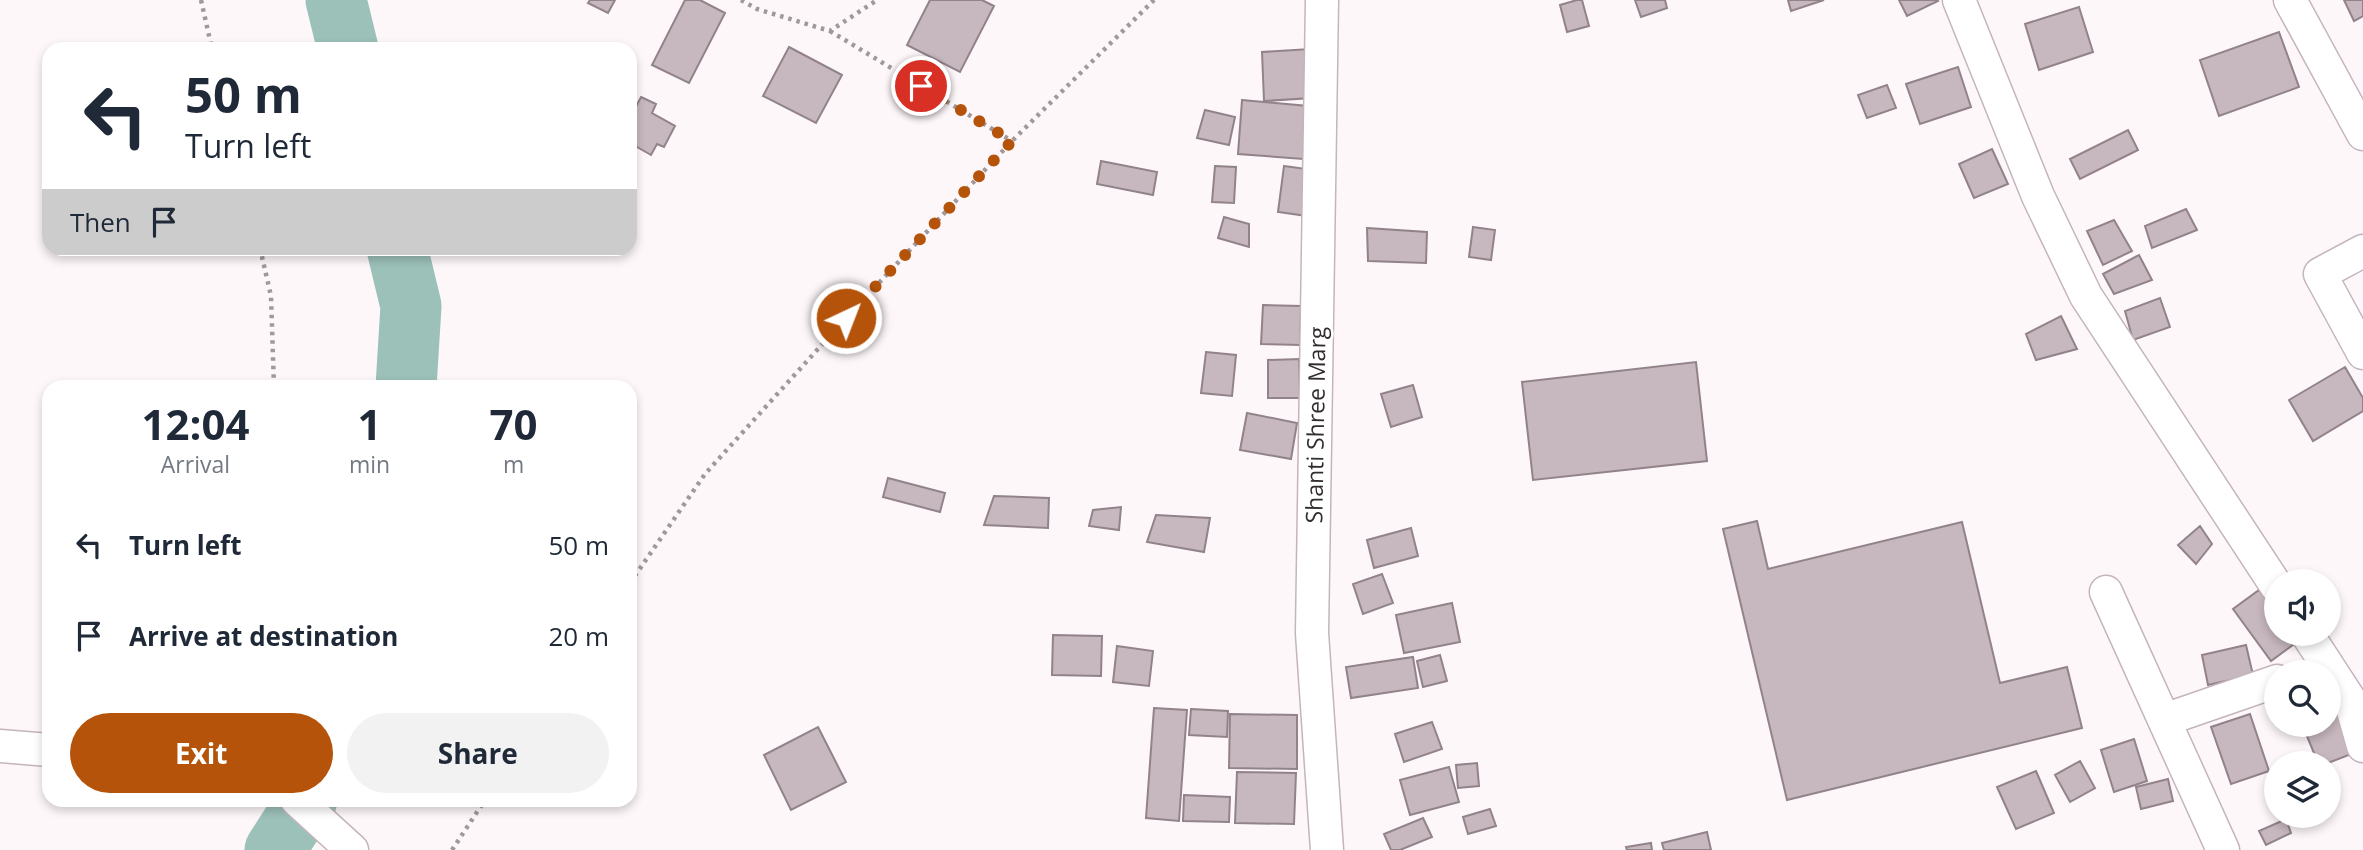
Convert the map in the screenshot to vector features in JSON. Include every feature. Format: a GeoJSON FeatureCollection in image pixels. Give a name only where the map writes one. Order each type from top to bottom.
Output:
{"type":"FeatureCollection","features":[{"type":"Feature","properties":{"kind":"street","name":"Shanti Shree Marg"},"geometry":{"type":"LineString","coordinates":[[1322,0],[1312,633],[1327,850]]}},
{"type":"Feature","properties":{"kind":"street"},"geometry":{"type":"LineString","coordinates":[[1959,0],[2038,196],[2086,296],[2265,569]]}},
{"type":"Feature","properties":{"kind":"street"},"geometry":{"type":"LineString","coordinates":[[2290,0],[2363,134]]}},
{"type":"Feature","properties":{"kind":"street"},"geometry":{"type":"LineString","coordinates":[[2363,251],[2320,274],[2363,353]]}},
{"type":"Feature","properties":{"kind":"street"},"geometry":{"type":"LineString","coordinates":[[2106,592],[2223,850]]}},
{"type":"Feature","properties":{"kind":"street"},"geometry":{"type":"LineString","coordinates":[[2164,720],[2264,685]]}},
{"type":"Feature","properties":{"kind":"street"},"geometry":{"type":"LineString","coordinates":[[2341,692],[2350,700],[2363,746]]}},
{"type":"Feature","properties":{"kind":"street"},"geometry":{"type":"LineString","coordinates":[[0,746],[42,749]]}},
{"type":"Feature","properties":{"kind":"street"},"geometry":{"type":"LineString","coordinates":[[305,807],[352,850]]}},
{"type":"Feature","properties":{"kind":"path"},"geometry":{"type":"LineString","coordinates":[[201,0],[210,42]]}},
{"type":"Feature","properties":{"kind":"path"},"geometry":{"type":"LineString","coordinates":[[741,0],[757,9],[830,31],[1012,141]]}},
{"type":"Feature","properties":{"kind":"path"},"geometry":{"type":"LineString","coordinates":[[830,31],[877,0]]}},
{"type":"Feature","properties":{"kind":"path"},"geometry":{"type":"LineString","coordinates":[[637,573],[705,474],[1012,141],[1154,0]]}},
{"type":"Feature","properties":{"kind":"path"},"geometry":{"type":"LineString","coordinates":[[262,256],[271,296],[274,380]]}},
{"type":"Feature","properties":{"kind":"path"},"geometry":{"type":"LineString","coordinates":[[452,850],[480,807]]}},
{"type":"Feature","properties":{"kind":"building"},"geometry":{"type":"Polygon","coordinates":[[[590,0],[615,0],[608,13],[588,3],[590,0]]]}},
{"type":"Feature","properties":{"kind":"building"},"geometry":{"type":"Polygon","coordinates":[[[685,0],[700,0],[725,13],[689,83],[652,65],[685,0]]]}},
{"type":"Feature","properties":{"kind":"building"},"geometry":{"type":"Polygon","coordinates":[[[930,0],[982,0],[994,6],[960,72],[907,45],[930,0]]]}},
{"type":"Feature","properties":{"kind":"building"},"geometry":{"type":"Polygon","coordinates":[[[1582,0],[1589,26],[1567,32],[1560,5],[1582,0]]]}},
{"type":"Feature","properties":{"kind":"building"},"geometry":{"type":"Polygon","coordinates":[[[1635,0],[1665,0],[1667,8],[1641,17],[1635,0]]]}},
{"type":"Feature","properties":{"kind":"building"},"geometry":{"type":"Polygon","coordinates":[[[1788,0],[1824,0],[1791,11],[1788,0]]]}},
{"type":"Feature","properties":{"kind":"building"},"geometry":{"type":"Polygon","coordinates":[[[1899,0],[1937,0],[1938,1],[1907,16],[1899,0]]]}},
{"type":"Feature","properties":{"kind":"building"},"geometry":{"type":"Polygon","coordinates":[[[2344,0],[2363,0],[2363,16],[2354,21],[2344,0]]]}},
{"type":"Feature","properties":{"kind":"building"},"geometry":{"type":"Polygon","coordinates":[[[2079,7],[2093,52],[2039,70],[2025,24],[2079,7]]]}},
{"type":"Feature","properties":{"kind":"building"},"geometry":{"type":"Polygon","coordinates":[[[2279,32],[2299,87],[2219,116],[2200,60],[2279,32]]]}},
{"type":"Feature","properties":{"kind":"building"},"geometry":{"type":"Polygon","coordinates":[[[789,47],[842,75],[816,123],[763,96],[789,47]]]}},
{"type":"Feature","properties":{"kind":"building"},"geometry":{"type":"Polygon","coordinates":[[[1310,49],[1312,98],[1264,101],[1262,52],[1310,49]]]}},
{"type":"Feature","properties":{"kind":"building"},"geometry":{"type":"Polygon","coordinates":[[[1958,67],[1971,107],[1920,124],[1906,84],[1958,67]]]}},
{"type":"Feature","properties":{"kind":"building"},"geometry":{"type":"Polygon","coordinates":[[[1887,85],[1896,108],[1867,118],[1858,95],[1887,85]]]}},
{"type":"Feature","properties":{"kind":"building"},"geometry":{"type":"Polygon","coordinates":[[[641,97],[656,104],[652,113],[675,126],[664,147],[657,144],[651,155],[637,147],[637,105],[641,97]]]}},
{"type":"Feature","properties":{"kind":"building"},"geometry":{"type":"Polygon","coordinates":[[[1242,100],[1308,106],[1303,159],[1238,154],[1242,100]]]}},
{"type":"Feature","properties":{"kind":"building"},"geometry":{"type":"Polygon","coordinates":[[[1205,110],[1235,117],[1229,145],[1197,138],[1205,110]]]}},
{"type":"Feature","properties":{"kind":"building"},"geometry":{"type":"Polygon","coordinates":[[[2128,130],[2138,150],[2080,179],[2070,159],[2128,130]]]}},
{"type":"Feature","properties":{"kind":"building"},"geometry":{"type":"Polygon","coordinates":[[[1992,149],[2008,184],[1974,198],[1959,164],[1992,149]]]}},
{"type":"Feature","properties":{"kind":"building"},"geometry":{"type":"Polygon","coordinates":[[[1101,161],[1157,172],[1153,195],[1097,184],[1101,161]]]}},
{"type":"Feature","properties":{"kind":"building"},"geometry":{"type":"Polygon","coordinates":[[[1215,166],[1236,167],[1234,203],[1212,202],[1215,166]]]}},
{"type":"Feature","properties":{"kind":"building"},"geometry":{"type":"Polygon","coordinates":[[[1284,166],[1314,170],[1307,216],[1278,212],[1284,166]]]}},
{"type":"Feature","properties":{"kind":"building"},"geometry":{"type":"Polygon","coordinates":[[[2186,209],[2197,230],[2152,248],[2145,226],[2186,209]]]}},
{"type":"Feature","properties":{"kind":"building"},"geometry":{"type":"Polygon","coordinates":[[[1224,217],[1249,224],[1249,247],[1218,238],[1224,217]]]}},
{"type":"Feature","properties":{"kind":"building"},"geometry":{"type":"Polygon","coordinates":[[[2114,220],[2132,251],[2103,265],[2087,231],[2114,220]]]}},
{"type":"Feature","properties":{"kind":"building"},"geometry":{"type":"Polygon","coordinates":[[[1473,227],[1495,230],[1491,260],[1469,257],[1473,227]]]}},
{"type":"Feature","properties":{"kind":"building"},"geometry":{"type":"Polygon","coordinates":[[[1367,228],[1427,232],[1426,263],[1368,261],[1367,228]]]}},
{"type":"Feature","properties":{"kind":"building"},"geometry":{"type":"Polygon","coordinates":[[[2139,255],[2152,280],[2114,294],[2103,274],[2139,255]]]}},
{"type":"Feature","properties":{"kind":"building"},"geometry":{"type":"Polygon","coordinates":[[[2160,298],[2170,327],[2133,340],[2125,311],[2160,298]]]}},
{"type":"Feature","properties":{"kind":"building"},"geometry":{"type":"Polygon","coordinates":[[[1263,305],[1301,306],[1300,345],[1261,344],[1263,305]]]}},
{"type":"Feature","properties":{"kind":"building"},"geometry":{"type":"Polygon","coordinates":[[[2061,316],[2077,349],[2036,360],[2026,334],[2061,316]]]}},
{"type":"Feature","properties":{"kind":"building"},"geometry":{"type":"Polygon","coordinates":[[[1206,352],[1236,355],[1232,396],[1201,393],[1206,352]]]}},
{"type":"Feature","properties":{"kind":"building"},"geometry":{"type":"Polygon","coordinates":[[[1299,359],[1300,398],[1268,398],[1268,360],[1299,359]]]}},
{"type":"Feature","properties":{"kind":"building"},"geometry":{"type":"Polygon","coordinates":[[[1696,362],[1707,461],[1533,480],[1522,382],[1696,362]]]}},
{"type":"Feature","properties":{"kind":"building"},"geometry":{"type":"Polygon","coordinates":[[[2345,367],[2363,398],[2363,411],[2313,441],[2289,400],[2345,367]]]}},
{"type":"Feature","properties":{"kind":"building"},"geometry":{"type":"Polygon","coordinates":[[[1413,385],[1422,417],[1391,427],[1381,394],[1413,385]]]}},
{"type":"Feature","properties":{"kind":"building"},"geometry":{"type":"Polygon","coordinates":[[[1247,413],[1297,423],[1291,459],[1240,450],[1247,413]]]}},
{"type":"Feature","properties":{"kind":"building"},"geometry":{"type":"Polygon","coordinates":[[[888,478],[945,493],[940,512],[883,497],[888,478]]]}},
{"type":"Feature","properties":{"kind":"building"},"geometry":{"type":"Polygon","coordinates":[[[994,496],[1049,498],[1048,528],[984,525],[994,496]]]}},
{"type":"Feature","properties":{"kind":"building"},"geometry":{"type":"Polygon","coordinates":[[[1121,507],[1119,530],[1089,526],[1093,510],[1121,507]]]}},
{"type":"Feature","properties":{"kind":"building"},"geometry":{"type":"Polygon","coordinates":[[[1156,515],[1210,518],[1204,552],[1147,542],[1156,515]]]}},
{"type":"Feature","properties":{"kind":"building"},"geometry":{"type":"Polygon","coordinates":[[[1757,521],[1768,569],[1962,522],[2000,683],[2067,667],[2082,728],[1787,800],[1723,529],[1757,521]]]}},
{"type":"Feature","properties":{"kind":"building"},"geometry":{"type":"Polygon","coordinates":[[[2200,526],[2212,544],[2196,564],[2178,545],[2200,526]]]}},
{"type":"Feature","properties":{"kind":"building"},"geometry":{"type":"Polygon","coordinates":[[[1411,528],[1418,556],[1374,568],[1367,540],[1411,528]]]}},
{"type":"Feature","properties":{"kind":"building"},"geometry":{"type":"Polygon","coordinates":[[[1382,574],[1393,603],[1363,614],[1353,584],[1382,574]]]}},
{"type":"Feature","properties":{"kind":"building"},"geometry":{"type":"Polygon","coordinates":[[[2259,590],[2264,597],[2264,646],[2292,646],[2270,660],[2233,609],[2259,590]]]}},
{"type":"Feature","properties":{"kind":"building"},"geometry":{"type":"Polygon","coordinates":[[[1452,603],[1460,642],[1404,653],[1396,615],[1452,603]]]}},
{"type":"Feature","properties":{"kind":"building"},"geometry":{"type":"Polygon","coordinates":[[[1053,635],[1102,636],[1101,676],[1052,675],[1053,635]]]}},
{"type":"Feature","properties":{"kind":"building"},"geometry":{"type":"Polygon","coordinates":[[[2246,645],[2253,675],[2208,685],[2202,655],[2246,645]]]}},
{"type":"Feature","properties":{"kind":"building"},"geometry":{"type":"Polygon","coordinates":[[[1117,646],[1153,651],[1149,686],[1113,682],[1117,646]]]}},
{"type":"Feature","properties":{"kind":"building"},"geometry":{"type":"Polygon","coordinates":[[[1440,655],[1447,681],[1423,687],[1417,661],[1440,655]]]}},
{"type":"Feature","properties":{"kind":"building"},"geometry":{"type":"Polygon","coordinates":[[[1413,657],[1418,688],[1351,698],[1346,667],[1413,657]]]}},
{"type":"Feature","properties":{"kind":"building"},"geometry":{"type":"Polygon","coordinates":[[[1154,708],[1187,710],[1179,821],[1146,818],[1154,708]]]}},
{"type":"Feature","properties":{"kind":"building"},"geometry":{"type":"Polygon","coordinates":[[[1191,709],[1228,711],[1227,737],[1189,735],[1191,709]]]}},
{"type":"Feature","properties":{"kind":"building"},"geometry":{"type":"Polygon","coordinates":[[[1230,714],[1297,715],[1297,769],[1229,768],[1230,714]]]}},
{"type":"Feature","properties":{"kind":"building"},"geometry":{"type":"Polygon","coordinates":[[[2250,714],[2264,756],[2264,773],[2231,784],[2211,727],[2250,714]]]}},
{"type":"Feature","properties":{"kind":"building"},"geometry":{"type":"Polygon","coordinates":[[[2341,721],[2354,753],[2341,758],[2341,751],[2313,751],[2307,737],[2341,737],[2341,721]]]}},
{"type":"Feature","properties":{"kind":"building"},"geometry":{"type":"Polygon","coordinates":[[[1432,722],[1442,749],[1404,762],[1395,734],[1432,722]]]}},
{"type":"Feature","properties":{"kind":"building"},"geometry":{"type":"Polygon","coordinates":[[[818,727],[846,782],[791,810],[764,755],[818,727]]]}},
{"type":"Feature","properties":{"kind":"building"},"geometry":{"type":"Polygon","coordinates":[[[2134,739],[2147,781],[2114,792],[2101,750],[2134,739]]]}},
{"type":"Feature","properties":{"kind":"building"},"geometry":{"type":"Polygon","coordinates":[[[2080,761],[2095,788],[2070,802],[2055,775],[2080,761]]]}},
{"type":"Feature","properties":{"kind":"building"},"geometry":{"type":"Polygon","coordinates":[[[1477,763],[1479,786],[1458,788],[1456,765],[1477,763]]]}},
{"type":"Feature","properties":{"kind":"building"},"geometry":{"type":"Polygon","coordinates":[[[1449,767],[1459,802],[1410,815],[1400,780],[1449,767]]]}},
{"type":"Feature","properties":{"kind":"building"},"geometry":{"type":"Polygon","coordinates":[[[2036,771],[2054,813],[2016,829],[1997,787],[2036,771]]]}},
{"type":"Feature","properties":{"kind":"building"},"geometry":{"type":"Polygon","coordinates":[[[1237,772],[1296,773],[1294,824],[1235,823],[1237,772]]]}},
{"type":"Feature","properties":{"kind":"building"},"geometry":{"type":"Polygon","coordinates":[[[2168,779],[2173,801],[2141,809],[2136,787],[2168,779]]]}},
{"type":"Feature","properties":{"kind":"building"},"geometry":{"type":"Polygon","coordinates":[[[1184,795],[1230,797],[1229,822],[1183,821],[1184,795]]]}},
{"type":"Feature","properties":{"kind":"building"},"geometry":{"type":"Polygon","coordinates":[[[1490,809],[1496,826],[1468,834],[1463,817],[1490,809]]]}},
{"type":"Feature","properties":{"kind":"building"},"geometry":{"type":"Polygon","coordinates":[[[1423,818],[1432,837],[1400,850],[1391,850],[1384,834],[1423,818]]]}},
{"type":"Feature","properties":{"kind":"building"},"geometry":{"type":"Polygon","coordinates":[[[2266,828],[2289,828],[2291,833],[2266,845],[2259,831],[2266,828]]]}},
{"type":"Feature","properties":{"kind":"building"},"geometry":{"type":"Polygon","coordinates":[[[1707,832],[1711,850],[1664,850],[1662,843],[1707,832]]]}},
{"type":"Feature","properties":{"kind":"building"},"geometry":{"type":"Polygon","coordinates":[[[1651,843],[1652,850],[1627,850],[1626,847],[1651,843]]]}},
{"type":"Feature","properties":{"kind":"waterway"},"geometry":{"type":"LineString","coordinates":[[336,0],[346,42]]}},
{"type":"Feature","properties":{"kind":"waterway"},"geometry":{"type":"LineString","coordinates":[[399,256],[411,306],[406,380]]}},
{"type":"Feature","properties":{"kind":"waterway"},"geometry":{"type":"LineString","coordinates":[[275,850],[303,807]]}},
{"type":"Feature","properties":{"kind":"route"},"geometry":{"type":"LineString","coordinates":[[846,318],[1012,141],[921,86]]}}]}
